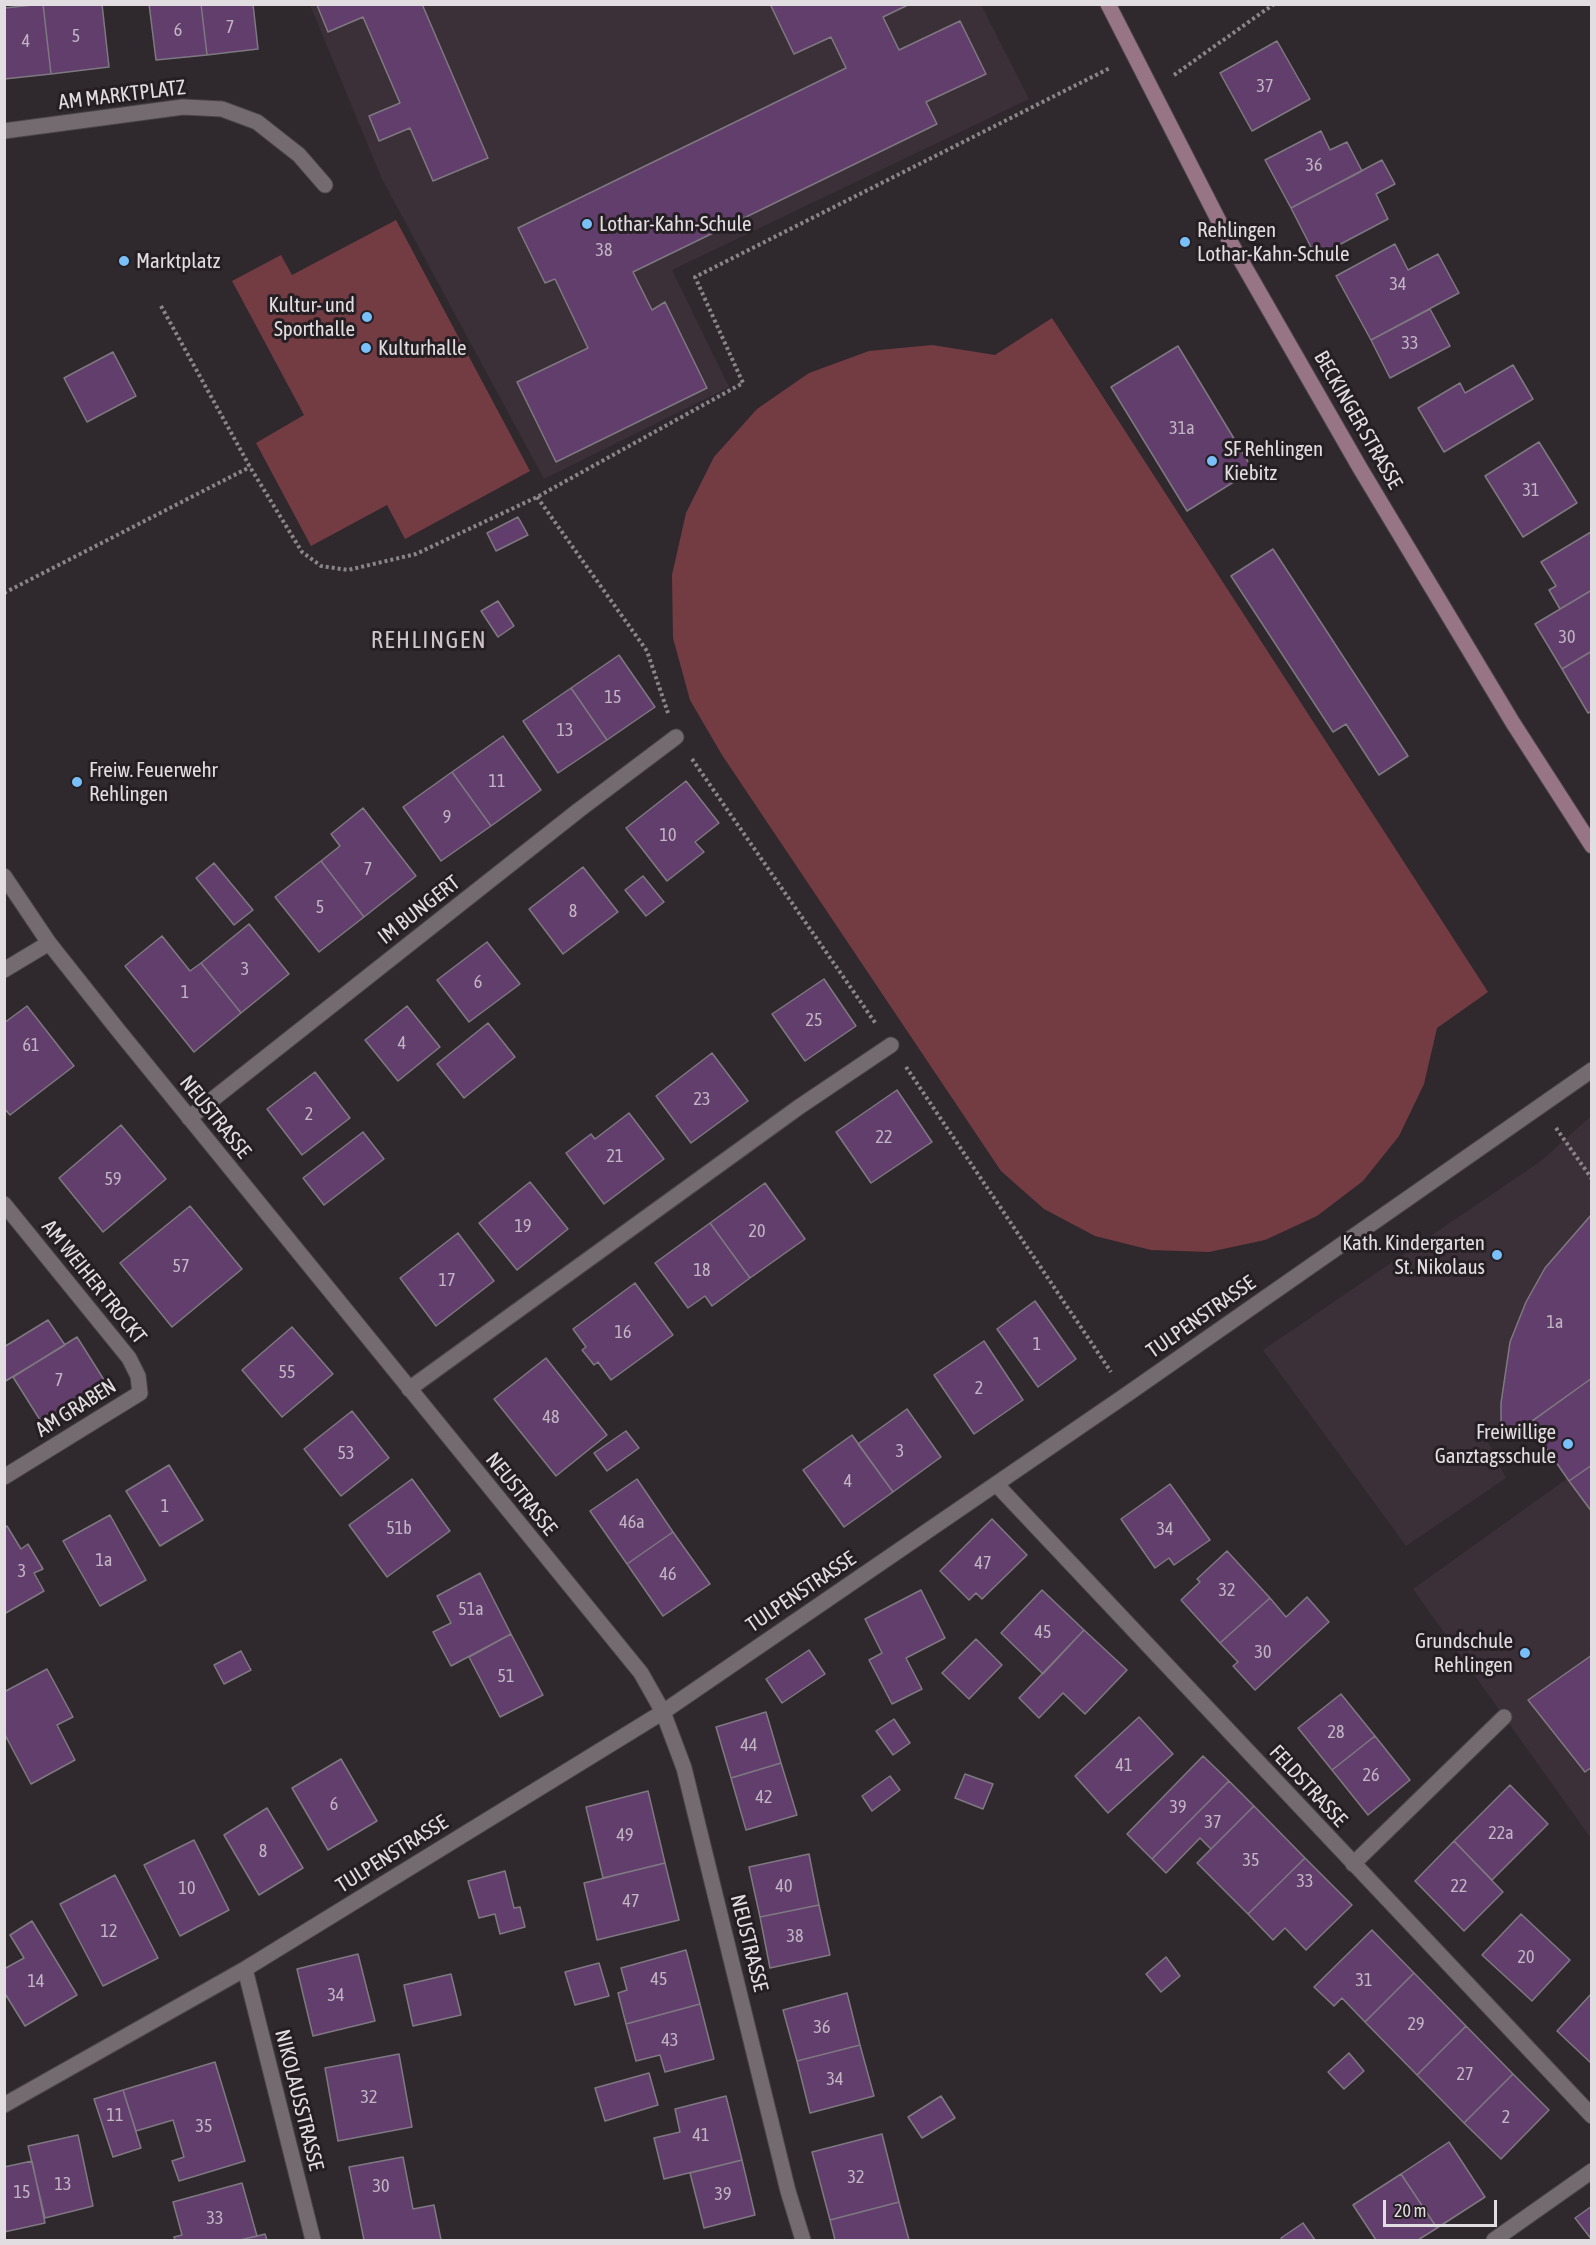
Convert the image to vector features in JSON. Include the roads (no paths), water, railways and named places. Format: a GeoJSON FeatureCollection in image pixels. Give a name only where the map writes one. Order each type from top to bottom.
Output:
{"type":"FeatureCollection","features":[{"type":"Feature","properties":{"kind":"main road","name":"BECKINGER STRASSE"},"geometry":{"type":"LineString","coordinates":[[1108,4],[1224,231],[1360,468],[1513,723],[1592,846]]}},
{"type":"Feature","properties":{"kind":"street","name":"AM MARKTPLATZ"},"geometry":{"type":"LineString","coordinates":[[4,131],[183,107],[222,109],[257,122],[298,155],[324,185]]}},
{"type":"Feature","properties":{"kind":"street","name":"IM BUNGERT"},"geometry":{"type":"LineString","coordinates":[[189,1118],[579,810],[676,737]]}},
{"type":"Feature","properties":{"kind":"street","name":"NEUSTRASSE"},"geometry":{"type":"LineString","coordinates":[[4,876],[49,943],[641,1673],[663,1712],[684,1768],[788,2191],[803,2241]]}},
{"type":"Feature","properties":{"kind":"street"},"geometry":{"type":"LineString","coordinates":[[4,970],[49,943]]}},
{"type":"Feature","properties":{"kind":"street"},"geometry":{"type":"LineString","coordinates":[[409,1389],[799,1107],[891,1045]]}},
{"type":"Feature","properties":{"kind":"street","name":"TULPENSTRASSE"},"geometry":{"type":"LineString","coordinates":[[4,2105],[245,1969],[663,1712],[1126,1395],[1592,1070]]}},
{"type":"Feature","properties":{"kind":"street","name":"AM WEIHER TROCKT"},"geometry":{"type":"LineString","coordinates":[[4,1204],[129,1358],[138,1376],[140,1393]]}},
{"type":"Feature","properties":{"kind":"street","name":"AM GRABEN"},"geometry":{"type":"LineString","coordinates":[[4,1477],[140,1393]]}},
{"type":"Feature","properties":{"kind":"street","name":"FELDSTRASSE"},"geometry":{"type":"LineString","coordinates":[[996,1484],[1592,2116]]}},
{"type":"Feature","properties":{"kind":"street"},"geometry":{"type":"LineString","coordinates":[[1353,1864],[1504,1717]]}},
{"type":"Feature","properties":{"kind":"street","name":"NIKOLAUSSTRASSE"},"geometry":{"type":"LineString","coordinates":[[245,1969],[313,2241]]}},
{"type":"Feature","properties":{"kind":"street"},"geometry":{"type":"LineString","coordinates":[[1494,2241],[1592,2171]]}},
{"type":"Feature","properties":{"kind":"place","name":"Lothar-Kahn-Schule"},"geometry":{"type":"Point","coordinates":[587,224]}},
{"type":"Feature","properties":{"kind":"place","name":"Rehlingen Lothar-Kahn-Schule"},"geometry":{"type":"Point","coordinates":[1185,242]}},
{"type":"Feature","properties":{"kind":"place","name":"Marktplatz"},"geometry":{"type":"Point","coordinates":[124,261]}},
{"type":"Feature","properties":{"kind":"place","name":"Kultur- und Sporthalle"},"geometry":{"type":"Point","coordinates":[367,317]}},
{"type":"Feature","properties":{"kind":"place","name":"Kulturhalle"},"geometry":{"type":"Point","coordinates":[366,348]}},
{"type":"Feature","properties":{"kind":"place","name":"SF Rehlingen Kiebitz"},"geometry":{"type":"Point","coordinates":[1212,461]}},
{"type":"Feature","properties":{"kind":"place","name":"Freiw. Feuerwehr Rehlingen"},"geometry":{"type":"Point","coordinates":[77,782]}},
{"type":"Feature","properties":{"kind":"place","name":"Kath. Kindergarten St. Nikolaus"},"geometry":{"type":"Point","coordinates":[1497,1255]}},
{"type":"Feature","properties":{"kind":"place","name":"Freiwillige Ganztagsschule"},"geometry":{"type":"Point","coordinates":[1568,1444]}},
{"type":"Feature","properties":{"kind":"place","name":"Grundschule Rehlingen"},"geometry":{"type":"Point","coordinates":[1525,1653]}},
{"type":"Feature","properties":{"kind":"district","name":"REHLINGEN"},"geometry":{"type":"Point","coordinates":[429,640]}}]}
